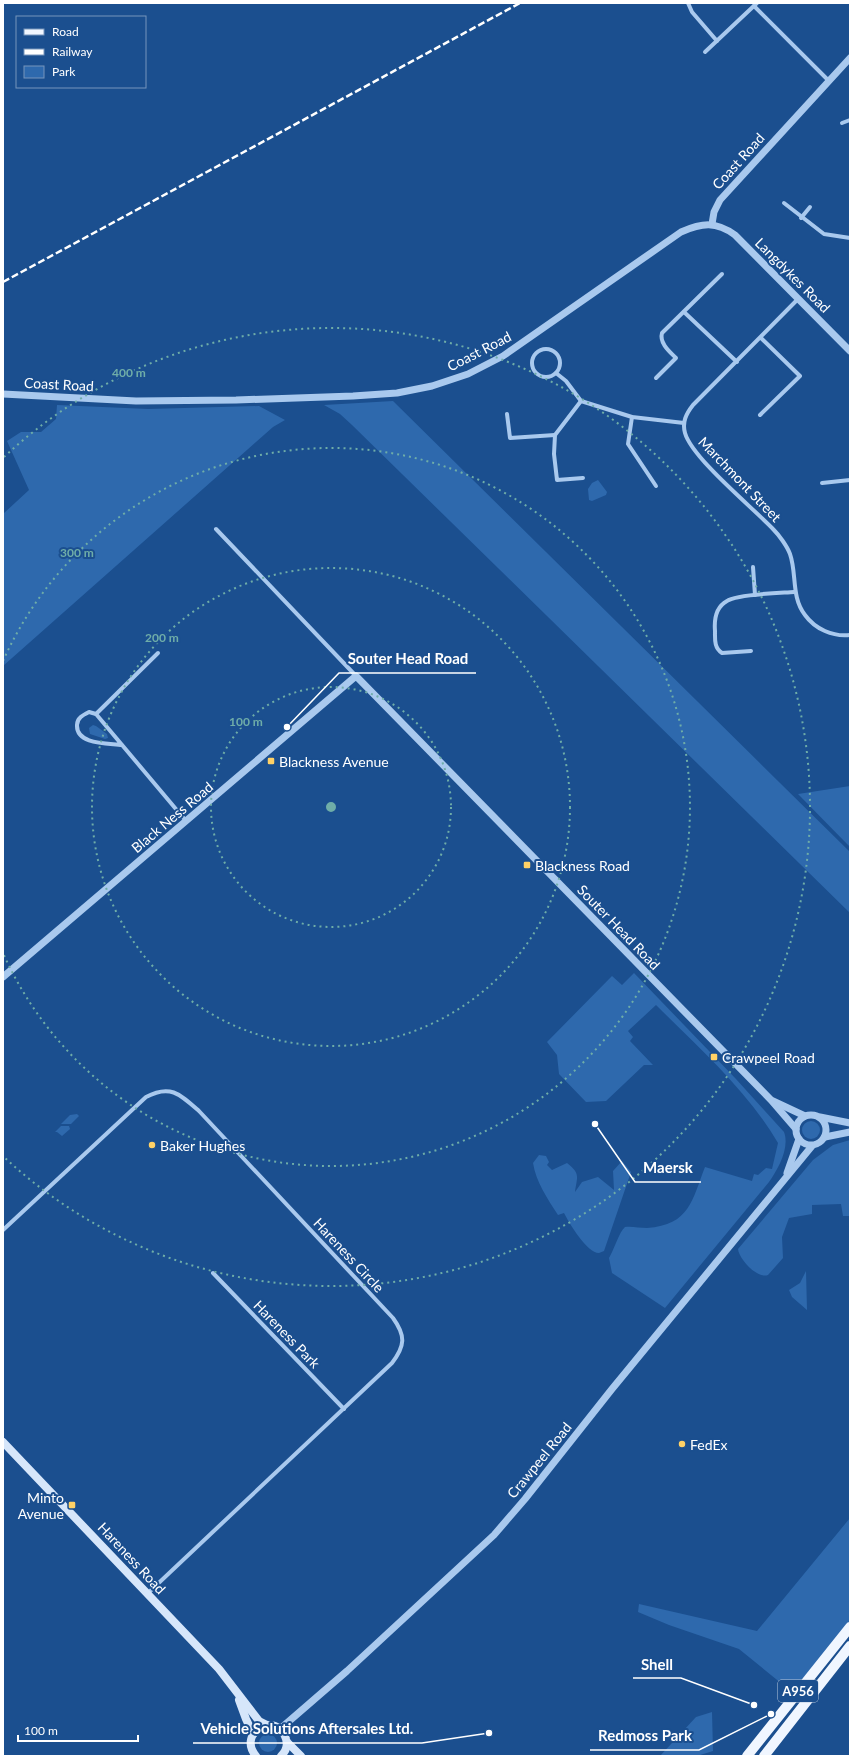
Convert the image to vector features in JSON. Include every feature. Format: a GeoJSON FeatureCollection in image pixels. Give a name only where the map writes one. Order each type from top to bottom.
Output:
{"type":"FeatureCollection","features":[{"type":"Feature","properties":{"kind":"main road","name":"Hareness Road"},"geometry":{"type":"LineString","coordinates":[[5,1448],[148,1594],[218,1669],[259,1721],[267,1725]]}},
{"type":"Feature","properties":{"kind":"main road","name":"A956"},"geometry":{"type":"LineString","coordinates":[[748,1756],[850,1627]]}},
{"type":"Feature","properties":{"kind":"main road","name":"A956"},"geometry":{"type":"LineString","coordinates":[[764,1756],[850,1646]]}},
{"type":"Feature","properties":{"kind":"main road","name":"Hareness Road"},"geometry":{"type":"LineString","coordinates":[[238,1695],[253,1734],[251,1745],[256,1756]]}},
{"type":"Feature","properties":{"kind":"main road"},"geometry":{"type":"LineString","coordinates":[[253,1734],[259,1728],[267,1725],[280,1729],[286,1737],[287,1742],[285,1750],[281,1756]]}},
{"type":"Feature","properties":{"kind":"main road"},"geometry":{"type":"LineString","coordinates":[[287,1742],[301,1756]]}},
{"type":"Feature","properties":{"kind":"street"},"geometry":{"type":"LineString","coordinates":[[688,3],[692,12],[717,41]]}},
{"type":"Feature","properties":{"kind":"street"},"geometry":{"type":"LineString","coordinates":[[705,52],[755,4],[830,81]]}},
{"type":"Feature","properties":{"kind":"street","name":"Coast Road"},"geometry":{"type":"LineString","coordinates":[[3,394],[136,401],[236,400],[353,396],[397,393],[432,386],[468,374],[503,356],[681,232],[695,226],[712,224],[714,212],[720,200],[850,58]]}},
{"type":"Feature","properties":{"kind":"street"},"geometry":{"type":"LineString","coordinates":[[842,123],[850,120]]}},
{"type":"Feature","properties":{"kind":"street"},"geometry":{"type":"LineString","coordinates":[[784,203],[801,218],[824,234],[850,238]]}},
{"type":"Feature","properties":{"kind":"street"},"geometry":{"type":"LineString","coordinates":[[801,218],[810,207]]}},
{"type":"Feature","properties":{"kind":"street","name":"Langdykes Road"},"geometry":{"type":"LineString","coordinates":[[712,224],[723,226],[736,235],[850,351]]}},
{"type":"Feature","properties":{"kind":"street"},"geometry":{"type":"LineString","coordinates":[[656,378],[676,358],[665,346],[661,336],[662,333],[722,274]]}},
{"type":"Feature","properties":{"kind":"street"},"geometry":{"type":"LineString","coordinates":[[556,373],[566,381],[581,401],[632,417],[684,423],[685,417],[693,405],[798,299]]}},
{"type":"Feature","properties":{"kind":"street"},"geometry":{"type":"LineString","coordinates":[[684,312],[737,362]]}},
{"type":"Feature","properties":{"kind":"street"},"geometry":{"type":"LineString","coordinates":[[760,415],[800,376],[761,338]]}},
{"type":"Feature","properties":{"kind":"street"},"geometry":{"type":"LineString","coordinates":[[547,349],[556,354],[560,364],[556,373],[547,378],[542,377],[534,371],[532,361],[537,352],[547,349]]}},
{"type":"Feature","properties":{"kind":"street"},"geometry":{"type":"LineString","coordinates":[[581,401],[555,435],[554,454],[558,480],[582,478]]}},
{"type":"Feature","properties":{"kind":"street"},"geometry":{"type":"LineString","coordinates":[[507,414],[510,438],[555,435]]}},
{"type":"Feature","properties":{"kind":"street"},"geometry":{"type":"LineString","coordinates":[[632,417],[628,444],[656,486]]}},
{"type":"Feature","properties":{"kind":"street","name":"Marchmont Street"},"geometry":{"type":"LineString","coordinates":[[684,423],[685,433],[689,442],[700,456],[775,530],[790,554],[794,592],[804,615],[824,632],[835,635],[850,635]]}},
{"type":"Feature","properties":{"kind":"street"},"geometry":{"type":"LineString","coordinates":[[822,483],[850,480]]}},
{"type":"Feature","properties":{"kind":"street","name":"Souter Head Road"},"geometry":{"type":"LineString","coordinates":[[216,529],[356,676],[770,1100],[796,1129]]}},
{"type":"Feature","properties":{"kind":"street"},"geometry":{"type":"LineString","coordinates":[[753,567],[755,595]]}},
{"type":"Feature","properties":{"kind":"street"},"geometry":{"type":"LineString","coordinates":[[751,651],[722,653],[719,651],[715,643],[714,625],[717,611],[728,600],[755,595],[794,592]]}},
{"type":"Feature","properties":{"kind":"street"},"geometry":{"type":"LineString","coordinates":[[96,714],[158,653]]}},
{"type":"Feature","properties":{"kind":"street","name":"Black Ness Road"},"geometry":{"type":"LineString","coordinates":[[3,977],[356,676]]}},
{"type":"Feature","properties":{"kind":"street"},"geometry":{"type":"LineString","coordinates":[[122,745],[85,739],[80,735],[77,726],[78,720],[89,712],[96,714],[186,821]]}},
{"type":"Feature","properties":{"kind":"street","name":"Hareness Circle"},"geometry":{"type":"LineString","coordinates":[[3,1230],[146,1097],[162,1090],[178,1094],[198,1111],[399,1325],[403,1341],[399,1354],[392,1363],[344,1410],[268,1478],[148,1594]]}},
{"type":"Feature","properties":{"kind":"street","name":"Souter Head Road"},"geometry":{"type":"LineString","coordinates":[[770,1100],[806,1116]]}},
{"type":"Feature","properties":{"kind":"street"},"geometry":{"type":"LineString","coordinates":[[820,1117],[826,1124],[827,1133],[825,1137],[820,1143],[812,1146],[802,1143],[796,1129],[799,1121],[806,1116],[815,1115],[850,1123]]}},
{"type":"Feature","properties":{"kind":"street"},"geometry":{"type":"LineString","coordinates":[[825,1137],[850,1132]]}},
{"type":"Feature","properties":{"kind":"street","name":"Crawpeel Road"},"geometry":{"type":"LineString","coordinates":[[786,1177],[799,1139]]}},
{"type":"Feature","properties":{"kind":"street","name":"Crawpeel Road"},"geometry":{"type":"LineString","coordinates":[[280,1729],[347,1671],[494,1535],[525,1499],[612,1389],[812,1146]]}},
{"type":"Feature","properties":{"kind":"street","name":"Hareness Park"},"geometry":{"type":"LineString","coordinates":[[213,1273],[344,1410]]}},
{"type":"Feature","properties":{"kind":"green space"},"geometry":{"type":"Polygon","coordinates":[[[393,401],[850,852],[850,913],[352,425],[340,414],[324,405],[393,401]]]}},
{"type":"Feature","properties":{"kind":"green space"},"geometry":{"type":"Polygon","coordinates":[[[57,405],[148,409],[259,406],[285,420],[273,427],[3,666],[3,514],[29,490],[7,441],[21,432],[41,432],[56,419],[57,405]]]}},
{"type":"Feature","properties":{"kind":"green space"},"geometry":{"type":"Polygon","coordinates":[[[598,480],[607,492],[606,495],[592,501],[589,500],[588,489],[592,483],[598,480]]]}},
{"type":"Feature","properties":{"kind":"green space"},"geometry":{"type":"Polygon","coordinates":[[[93,725],[107,734],[108,738],[105,739],[90,734],[89,728],[93,725]]]}},
{"type":"Feature","properties":{"kind":"green space"},"geometry":{"type":"Polygon","coordinates":[[[850,786],[850,847],[798,794],[850,786]]]}},
{"type":"Feature","properties":{"kind":"green space"},"geometry":{"type":"Polygon","coordinates":[[[634,973],[736,1079],[784,1132],[785,1138],[782,1158],[769,1182],[665,1308],[612,1273],[609,1258],[623,1229],[625,1227],[647,1228],[661,1226],[672,1222],[681,1216],[692,1200],[705,1167],[752,1181],[754,1174],[758,1175],[766,1168],[772,1169],[778,1143],[752,1105],[722,1070],[656,1005],[628,1031],[633,1037],[630,1041],[653,1065],[644,1065],[606,1101],[586,1102],[559,1074],[557,1055],[547,1042],[612,976],[622,985],[634,973]]]}},
{"type":"Feature","properties":{"kind":"green space"},"geometry":{"type":"Polygon","coordinates":[[[77,1114],[79,1116],[71,1124],[61,1124],[70,1115],[77,1114]]]}},
{"type":"Feature","properties":{"kind":"green space"},"geometry":{"type":"Polygon","coordinates":[[[811,1121],[817,1124],[820,1130],[817,1136],[811,1139],[805,1136],[802,1130],[805,1124],[811,1121]]]}},
{"type":"Feature","properties":{"kind":"green space"},"geometry":{"type":"Polygon","coordinates":[[[61,1126],[69,1126],[70,1129],[62,1136],[55,1132],[61,1126]]]}},
{"type":"Feature","properties":{"kind":"green space"},"geometry":{"type":"Polygon","coordinates":[[[850,1140],[850,1216],[843,1216],[841,1204],[812,1205],[812,1214],[789,1218],[782,1237],[783,1258],[768,1275],[759,1274],[754,1271],[745,1263],[738,1249],[813,1160],[833,1145],[850,1140]]]}},
{"type":"Feature","properties":{"kind":"green space"},"geometry":{"type":"Polygon","coordinates":[[[539,1155],[546,1156],[549,1162],[547,1165],[552,1170],[567,1163],[574,1170],[577,1176],[575,1192],[582,1182],[598,1177],[614,1190],[613,1171],[622,1161],[631,1172],[604,1251],[599,1253],[594,1252],[579,1237],[564,1213],[558,1215],[542,1190],[534,1170],[533,1163],[539,1155]]]}},
{"type":"Feature","properties":{"kind":"green space"},"geometry":{"type":"Polygon","coordinates":[[[806,1271],[807,1310],[792,1297],[789,1290],[800,1283],[806,1271]]]}},
{"type":"Feature","properties":{"kind":"green space"},"geometry":{"type":"Polygon","coordinates":[[[850,1518],[850,1627],[821,1662],[795,1685],[787,1688],[739,1649],[669,1625],[638,1612],[639,1604],[757,1631],[850,1518]]]}},
{"type":"Feature","properties":{"kind":"green space"},"geometry":{"type":"Polygon","coordinates":[[[712,1712],[713,1751],[697,1756],[660,1756],[696,1717],[712,1712]]]}},
{"type":"Feature","properties":{"kind":"green space"},"geometry":{"type":"Polygon","coordinates":[[[268,1734],[274,1737],[277,1743],[274,1749],[268,1752],[262,1749],[259,1743],[262,1737],[268,1734]]]}},
{"type":"Feature","properties":{"kind":"railway"},"geometry":{"type":"LineString","coordinates":[[3,282],[520,3]]}},
{"type":"Feature","properties":{"kind":"place","name":"Souter Head Road"},"geometry":{"type":"Point","coordinates":[287,727]}},
{"type":"Feature","properties":{"kind":"place","name":"Blackness Avenue"},"geometry":{"type":"Point","coordinates":[271,761]}},
{"type":"Feature","properties":{"kind":"place","name":"Blackness Road"},"geometry":{"type":"Point","coordinates":[527,865]}},
{"type":"Feature","properties":{"kind":"place","name":"Crawpeel Road"},"geometry":{"type":"Point","coordinates":[714,1057]}},
{"type":"Feature","properties":{"kind":"place","name":"Maersk"},"geometry":{"type":"Point","coordinates":[595,1124]}},
{"type":"Feature","properties":{"kind":"place","name":"Baker Hughes"},"geometry":{"type":"Point","coordinates":[152,1145]}},
{"type":"Feature","properties":{"kind":"place","name":"FedEx"},"geometry":{"type":"Point","coordinates":[682,1444]}},
{"type":"Feature","properties":{"kind":"place","name":"Minto Avenue"},"geometry":{"type":"Point","coordinates":[72,1505]}},
{"type":"Feature","properties":{"kind":"place","name":"Shell"},"geometry":{"type":"Point","coordinates":[754,1705]}},
{"type":"Feature","properties":{"kind":"place","name":"Redmoss Park"},"geometry":{"type":"Point","coordinates":[771,1714]}},
{"type":"Feature","properties":{"kind":"place","name":"Vehicle Solutions Aftersales Ltd."},"geometry":{"type":"Point","coordinates":[489,1733]}}]}
